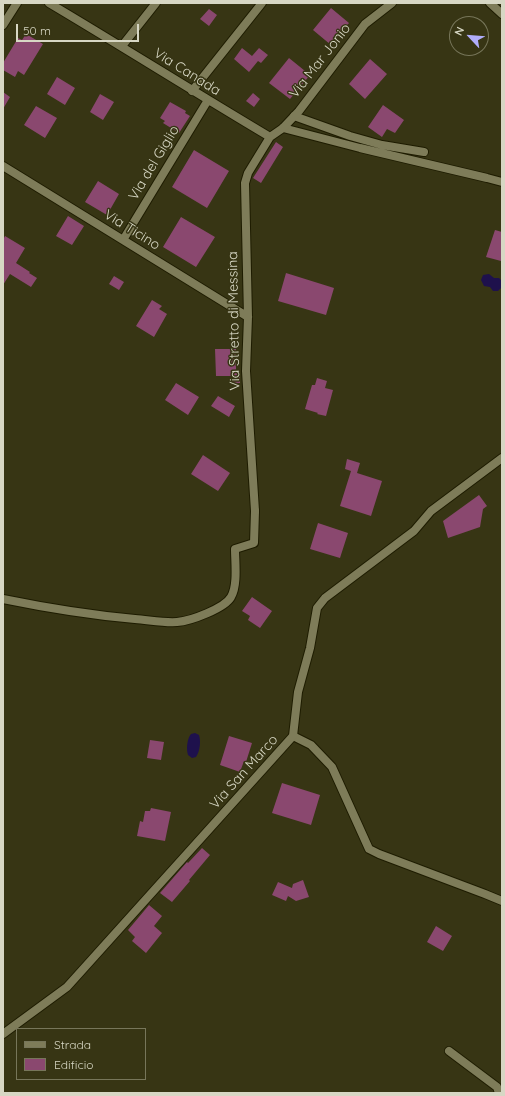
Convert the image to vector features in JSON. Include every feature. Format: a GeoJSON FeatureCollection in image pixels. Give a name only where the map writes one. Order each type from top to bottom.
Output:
{"type":"FeatureCollection","features":[{"type":"Feature","properties":{"kind":"street"},"geometry":{"type":"LineString","coordinates":[[3,25],[17,3]]}},
{"type":"Feature","properties":{"kind":"street","name":"Via Canada"},"geometry":{"type":"LineString","coordinates":[[49,3],[270,137]]}},
{"type":"Feature","properties":{"kind":"street"},"geometry":{"type":"LineString","coordinates":[[122,46],[156,3]]}},
{"type":"Feature","properties":{"kind":"street"},"geometry":{"type":"LineString","coordinates":[[192,91],[262,3]]}},
{"type":"Feature","properties":{"kind":"street","name":"Via Mar Jonio"},"geometry":{"type":"LineString","coordinates":[[270,137],[283,128],[299,111],[365,24],[392,3]]}},
{"type":"Feature","properties":{"kind":"street"},"geometry":{"type":"LineString","coordinates":[[490,3],[502,14]]}},
{"type":"Feature","properties":{"kind":"street","name":"Via del Giglio"},"geometry":{"type":"LineString","coordinates":[[122,240],[208,100]]}},
{"type":"Feature","properties":{"kind":"street"},"geometry":{"type":"LineString","coordinates":[[294,116],[350,136],[382,145],[424,152]]}},
{"type":"Feature","properties":{"kind":"street"},"geometry":{"type":"LineString","coordinates":[[283,128],[502,182]]}},
{"type":"Feature","properties":{"kind":"street","name":"Via Stretto di Messina"},"geometry":{"type":"LineString","coordinates":[[3,599],[98,616],[177,622],[197,617],[215,609],[231,598],[234,591],[235,579],[235,549],[254,543],[255,511],[246,371],[248,317],[245,183],[248,172],[270,137]]}},
{"type":"Feature","properties":{"kind":"street","name":"Via Ticino"},"geometry":{"type":"LineString","coordinates":[[3,166],[248,317]]}},
{"type":"Feature","properties":{"kind":"street","name":"Via San Marco"},"geometry":{"type":"LineString","coordinates":[[3,1034],[67,987],[293,736],[298,692],[310,648],[317,608],[325,598],[414,531],[431,511],[502,458]]}},
{"type":"Feature","properties":{"kind":"street"},"geometry":{"type":"LineString","coordinates":[[293,736],[311,745],[332,767],[369,849],[502,901]]}},
{"type":"Feature","properties":{"kind":"street"},"geometry":{"type":"LineString","coordinates":[[449,1051],[497,1087],[499,1093]]}},
{"type":"Feature","properties":{"kind":"shaded area"},"geometry":{"type":"Polygon","coordinates":[[[489,274],[494,278],[499,278],[502,281],[502,287],[498,291],[493,291],[490,287],[484,286],[481,280],[483,275],[489,274]]]}},
{"type":"Feature","properties":{"kind":"shaded area"},"geometry":{"type":"Polygon","coordinates":[[[195,733],[199,735],[200,746],[196,757],[192,758],[188,755],[187,744],[191,734],[195,733]]]}},
{"type":"Feature","properties":{"kind":"building"},"geometry":{"type":"Polygon","coordinates":[[[331,8],[349,23],[331,45],[313,30],[331,8]]]}},
{"type":"Feature","properties":{"kind":"building"},"geometry":{"type":"Polygon","coordinates":[[[209,9],[217,15],[209,26],[200,19],[209,9]]]}},
{"type":"Feature","properties":{"kind":"building"},"geometry":{"type":"Polygon","coordinates":[[[26,34],[43,44],[24,75],[18,71],[15,77],[3,70],[3,63],[18,38],[22,40],[26,34]]]}},
{"type":"Feature","properties":{"kind":"building"},"geometry":{"type":"Polygon","coordinates":[[[242,48],[252,56],[259,48],[268,55],[261,63],[258,61],[249,72],[234,59],[242,48]]]}},
{"type":"Feature","properties":{"kind":"building"},"geometry":{"type":"Polygon","coordinates":[[[289,58],[310,75],[290,99],[269,83],[289,58]]]}},
{"type":"Feature","properties":{"kind":"building"},"geometry":{"type":"Polygon","coordinates":[[[370,59],[387,74],[365,99],[349,84],[370,59]]]}},
{"type":"Feature","properties":{"kind":"building"},"geometry":{"type":"Polygon","coordinates":[[[57,77],[75,88],[65,105],[47,94],[57,77]]]}},
{"type":"Feature","properties":{"kind":"building"},"geometry":{"type":"Polygon","coordinates":[[[3,92],[10,97],[3,109],[3,92]]]}},
{"type":"Feature","properties":{"kind":"building"},"geometry":{"type":"Polygon","coordinates":[[[253,93],[260,99],[254,107],[246,101],[253,93]]]}},
{"type":"Feature","properties":{"kind":"building"},"geometry":{"type":"Polygon","coordinates":[[[100,94],[114,102],[103,120],[90,112],[100,94]]]}},
{"type":"Feature","properties":{"kind":"building"},"geometry":{"type":"Polygon","coordinates":[[[170,102],[186,111],[185,113],[190,116],[179,133],[163,123],[165,121],[160,118],[170,102]]]}},
{"type":"Feature","properties":{"kind":"building"},"geometry":{"type":"Polygon","coordinates":[[[383,105],[404,120],[395,133],[387,129],[382,137],[368,127],[383,105]]]}},
{"type":"Feature","properties":{"kind":"building"},"geometry":{"type":"Polygon","coordinates":[[[36,106],[57,118],[45,138],[24,125],[36,106]]]}},
{"type":"Feature","properties":{"kind":"building"},"geometry":{"type":"Polygon","coordinates":[[[276,142],[283,147],[261,183],[253,178],[276,142]]]}},
{"type":"Feature","properties":{"kind":"building"},"geometry":{"type":"Polygon","coordinates":[[[194,150],[229,171],[207,208],[172,187],[194,150]]]}},
{"type":"Feature","properties":{"kind":"building"},"geometry":{"type":"Polygon","coordinates":[[[98,181],[119,194],[107,215],[85,202],[98,181]]]}},
{"type":"Feature","properties":{"kind":"building"},"geometry":{"type":"Polygon","coordinates":[[[68,216],[84,226],[72,245],[56,236],[68,216]]]}},
{"type":"Feature","properties":{"kind":"building"},"geometry":{"type":"Polygon","coordinates":[[[181,217],[215,237],[196,267],[163,247],[181,217]]]}},
{"type":"Feature","properties":{"kind":"building"},"geometry":{"type":"Polygon","coordinates":[[[495,230],[502,232],[501,261],[486,257],[495,230]]]}},
{"type":"Feature","properties":{"kind":"building"},"geometry":{"type":"Polygon","coordinates":[[[5,236],[25,248],[16,263],[37,278],[31,287],[10,274],[3,285],[3,240],[5,236]]]}},
{"type":"Feature","properties":{"kind":"building"},"geometry":{"type":"Polygon","coordinates":[[[286,273],[334,288],[326,315],[278,301],[286,273]]]}},
{"type":"Feature","properties":{"kind":"building"},"geometry":{"type":"Polygon","coordinates":[[[114,276],[124,282],[119,290],[109,284],[114,276]]]}},
{"type":"Feature","properties":{"kind":"building"},"geometry":{"type":"Polygon","coordinates":[[[152,300],[162,306],[159,309],[167,314],[154,337],[136,326],[152,300]]]}},
{"type":"Feature","properties":{"kind":"building"},"geometry":{"type":"Polygon","coordinates":[[[215,349],[236,349],[236,371],[240,371],[240,383],[232,383],[232,376],[216,376],[215,349]]]}},
{"type":"Feature","properties":{"kind":"building"},"geometry":{"type":"Polygon","coordinates":[[[317,378],[327,381],[325,388],[333,390],[326,416],[305,409],[312,385],[315,385],[317,378]]]}},
{"type":"Feature","properties":{"kind":"building"},"geometry":{"type":"Polygon","coordinates":[[[176,383],[199,397],[188,415],[165,400],[176,383]]]}},
{"type":"Feature","properties":{"kind":"building"},"geometry":{"type":"Polygon","coordinates":[[[218,396],[235,406],[229,417],[211,406],[218,396]]]}},
{"type":"Feature","properties":{"kind":"building"},"geometry":{"type":"Polygon","coordinates":[[[203,455],[230,473],[218,491],[191,474],[203,455]]]}},
{"type":"Feature","properties":{"kind":"building"},"geometry":{"type":"Polygon","coordinates":[[[347,459],[360,463],[357,473],[382,481],[371,516],[340,506],[351,471],[345,469],[347,459]]]}},
{"type":"Feature","properties":{"kind":"building"},"geometry":{"type":"Polygon","coordinates":[[[479,495],[487,506],[483,509],[480,527],[448,538],[443,521],[479,495]]]}},
{"type":"Feature","properties":{"kind":"building"},"geometry":{"type":"Polygon","coordinates":[[[318,523],[348,533],[340,558],[310,549],[318,523]]]}},
{"type":"Feature","properties":{"kind":"building"},"geometry":{"type":"Polygon","coordinates":[[[252,597],[272,611],[260,628],[248,620],[250,616],[242,611],[252,597]]]}},
{"type":"Feature","properties":{"kind":"building"},"geometry":{"type":"Polygon","coordinates":[[[229,736],[252,743],[246,762],[244,761],[240,772],[220,765],[229,736]]]}},
{"type":"Feature","properties":{"kind":"building"},"geometry":{"type":"Polygon","coordinates":[[[150,740],[164,742],[161,760],[147,758],[150,740]]]}},
{"type":"Feature","properties":{"kind":"building"},"geometry":{"type":"Polygon","coordinates":[[[282,783],[320,795],[311,825],[272,813],[282,783]]]}},
{"type":"Feature","properties":{"kind":"building"},"geometry":{"type":"Polygon","coordinates":[[[151,808],[171,812],[165,841],[137,836],[140,821],[143,822],[145,811],[150,811],[151,808]]]}},
{"type":"Feature","properties":{"kind":"building"},"geometry":{"type":"Polygon","coordinates":[[[202,848],[210,855],[172,902],[160,893],[187,862],[188,863],[202,848]]]}},
{"type":"Feature","properties":{"kind":"building"},"geometry":{"type":"Polygon","coordinates":[[[303,880],[309,897],[296,901],[288,896],[286,901],[272,895],[278,882],[292,888],[293,884],[303,880]]]}},
{"type":"Feature","properties":{"kind":"building"},"geometry":{"type":"Polygon","coordinates":[[[149,905],[162,916],[154,926],[162,933],[146,953],[132,941],[135,937],[128,930],[149,905]]]}},
{"type":"Feature","properties":{"kind":"building"},"geometry":{"type":"Polygon","coordinates":[[[436,926],[452,936],[443,951],[427,942],[436,926]]]}}]}
